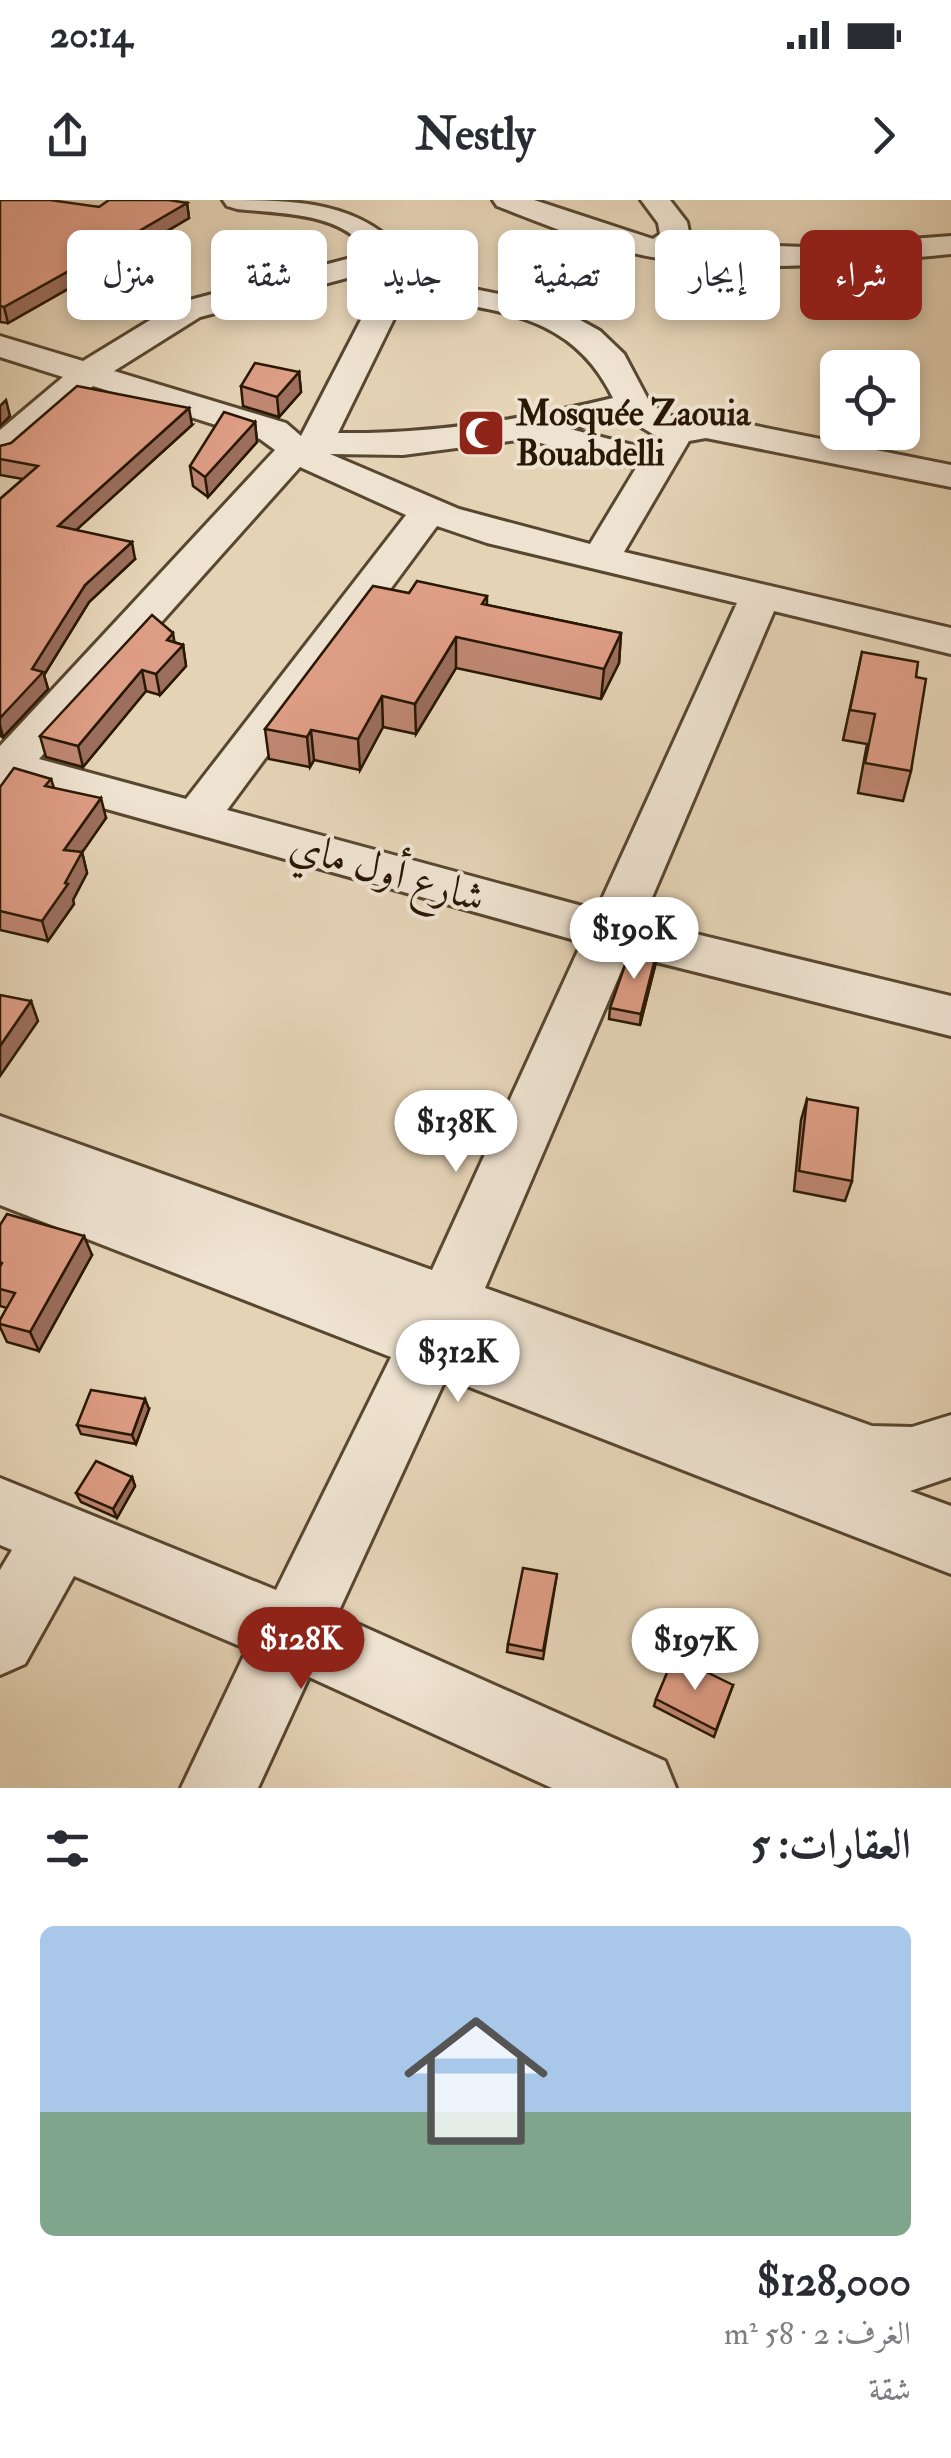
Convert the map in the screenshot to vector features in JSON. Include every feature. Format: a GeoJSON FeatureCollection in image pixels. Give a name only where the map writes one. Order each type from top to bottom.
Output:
{"type":"FeatureCollection","features":[{"type":"Feature","properties":{"kind":"street"},"geometry":{"type":"LineString","coordinates":[[237,200],[351,219],[360,230]]}},
{"type":"Feature","properties":{"kind":"street"},"geometry":{"type":"LineString","coordinates":[[507,200],[592,232],[655,248]]}},
{"type":"Feature","properties":{"kind":"street"},"geometry":{"type":"LineString","coordinates":[[655,200],[674,230]]}},
{"type":"Feature","properties":{"kind":"street"},"geometry":{"type":"LineString","coordinates":[[780,255],[951,245]]}},
{"type":"Feature","properties":{"kind":"street"},"geometry":{"type":"LineString","coordinates":[[0,449],[90,371],[189,310],[347,279]]}},
{"type":"Feature","properties":{"kind":"street"},"geometry":{"type":"LineString","coordinates":[[478,294],[542,312],[588,338],[612,361],[637,411],[667,448]]}},
{"type":"Feature","properties":{"kind":"street"},"geometry":{"type":"LineString","coordinates":[[2,768],[304,447],[369,320]]}},
{"type":"Feature","properties":{"kind":"street"},"geometry":{"type":"LineString","coordinates":[[0,346],[274,431],[428,512],[501,535],[951,641]]}},
{"type":"Feature","properties":{"kind":"street"},"geometry":{"type":"LineString","coordinates":[[304,447],[403,444],[526,428],[633,404]]}},
{"type":"Feature","properties":{"kind":"street"},"geometry":{"type":"LineString","coordinates":[[601,558],[667,448],[706,427],[951,476]]}},
{"type":"Feature","properties":{"kind":"street"},"geometry":{"type":"LineString","coordinates":[[526,428],[667,448]]}},
{"type":"Feature","properties":{"kind":"street"},"geometry":{"type":"LineString","coordinates":[[197,817],[428,512]]}},
{"type":"Feature","properties":{"kind":"street"},"geometry":{"type":"LineString","coordinates":[[219,1788],[439,1324],[761,594]]}},
{"type":"Feature","properties":{"kind":"street","name":"شارع أول ماي"},"geometry":{"type":"LineString","coordinates":[[2,768],[197,817],[611,932],[951,1016]]}},
{"type":"Feature","properties":{"kind":"street"},"geometry":{"type":"LineString","coordinates":[[0,1139],[951,1540]]}},
{"type":"Feature","properties":{"kind":"street"},"geometry":{"type":"LineString","coordinates":[[0,1180],[439,1324],[872,1458],[912,1459],[951,1446]]}},
{"type":"Feature","properties":{"kind":"street"},"geometry":{"type":"LineString","coordinates":[[0,1639],[30,1522],[292,1632],[638,1788]]}},
{"type":"Feature","properties":{"kind":"building"},"geometry":{"type":"Polygon","coordinates":[[[0,200],[50,200],[99,207],[109,200],[187,203],[141,230],[67,230],[67,272],[0,306],[0,200]]]}},
{"type":"Feature","properties":{"kind":"building"},"geometry":{"type":"Polygon","coordinates":[[[255,363],[299,372],[277,397],[241,386],[255,363]]]}},
{"type":"Feature","properties":{"kind":"building"},"geometry":{"type":"Polygon","coordinates":[[[77,386],[189,408],[58,526],[132,542],[85,585],[32,669],[43,672],[0,718],[0,499],[38,466],[0,459],[0,446],[11,443],[77,386]]]}},
{"type":"Feature","properties":{"kind":"building"},"geometry":{"type":"Polygon","coordinates":[[[224,412],[255,422],[205,477],[190,466],[224,412]]]}},
{"type":"Feature","properties":{"kind":"building"},"geometry":{"type":"Polygon","coordinates":[[[417,581],[487,596],[482,604],[621,633],[604,669],[456,637],[415,704],[382,696],[358,739],[311,730],[307,737],[265,729],[373,586],[409,593],[417,581]]]}},
{"type":"Feature","properties":{"kind":"building"},"geometry":{"type":"Polygon","coordinates":[[[152,615],[173,633],[167,640],[183,645],[156,674],[142,670],[78,746],[40,736],[152,615]]]}},
{"type":"Feature","properties":{"kind":"building"},"geometry":{"type":"Polygon","coordinates":[[[862,652],[918,662],[916,677],[926,679],[911,771],[865,763],[875,714],[850,710],[862,652]]]}},
{"type":"Feature","properties":{"kind":"building"},"geometry":{"type":"Polygon","coordinates":[[[14,768],[51,779],[45,786],[101,798],[64,850],[82,852],[65,883],[68,884],[42,921],[0,911],[0,787],[14,768]]]}},
{"type":"Feature","properties":{"kind":"building"},"geometry":{"type":"Polygon","coordinates":[[[631,948],[656,955],[641,1014],[610,1008],[631,948]]]}},
{"type":"Feature","properties":{"kind":"building"},"geometry":{"type":"Polygon","coordinates":[[[0,995],[31,1001],[0,1046],[0,995]]]}},
{"type":"Feature","properties":{"kind":"building"},"geometry":{"type":"Polygon","coordinates":[[[807,1099],[858,1108],[852,1181],[799,1171],[807,1099]]]}},
{"type":"Feature","properties":{"kind":"building"},"geometry":{"type":"Polygon","coordinates":[[[7,1214],[84,1236],[30,1332],[0,1324],[15,1293],[0,1289],[0,1225],[7,1214]]]}},
{"type":"Feature","properties":{"kind":"building"},"geometry":{"type":"Polygon","coordinates":[[[91,1390],[145,1399],[132,1435],[77,1425],[91,1390]]]}},
{"type":"Feature","properties":{"kind":"building"},"geometry":{"type":"Polygon","coordinates":[[[96,1461],[132,1477],[113,1509],[76,1493],[96,1461]]]}},
{"type":"Feature","properties":{"kind":"building"},"geometry":{"type":"Polygon","coordinates":[[[523,1568],[557,1574],[543,1651],[508,1644],[523,1568]]]}},
{"type":"Feature","properties":{"kind":"building"},"geometry":{"type":"Polygon","coordinates":[[[674,1656],[733,1685],[716,1730],[656,1699],[674,1656]]]}},
{"type":"Feature","properties":{"kind":"place","name":"Mosquée Zaouia Bouabdelli"},"geometry":{"type":"Point","coordinates":[481,433]}}]}
